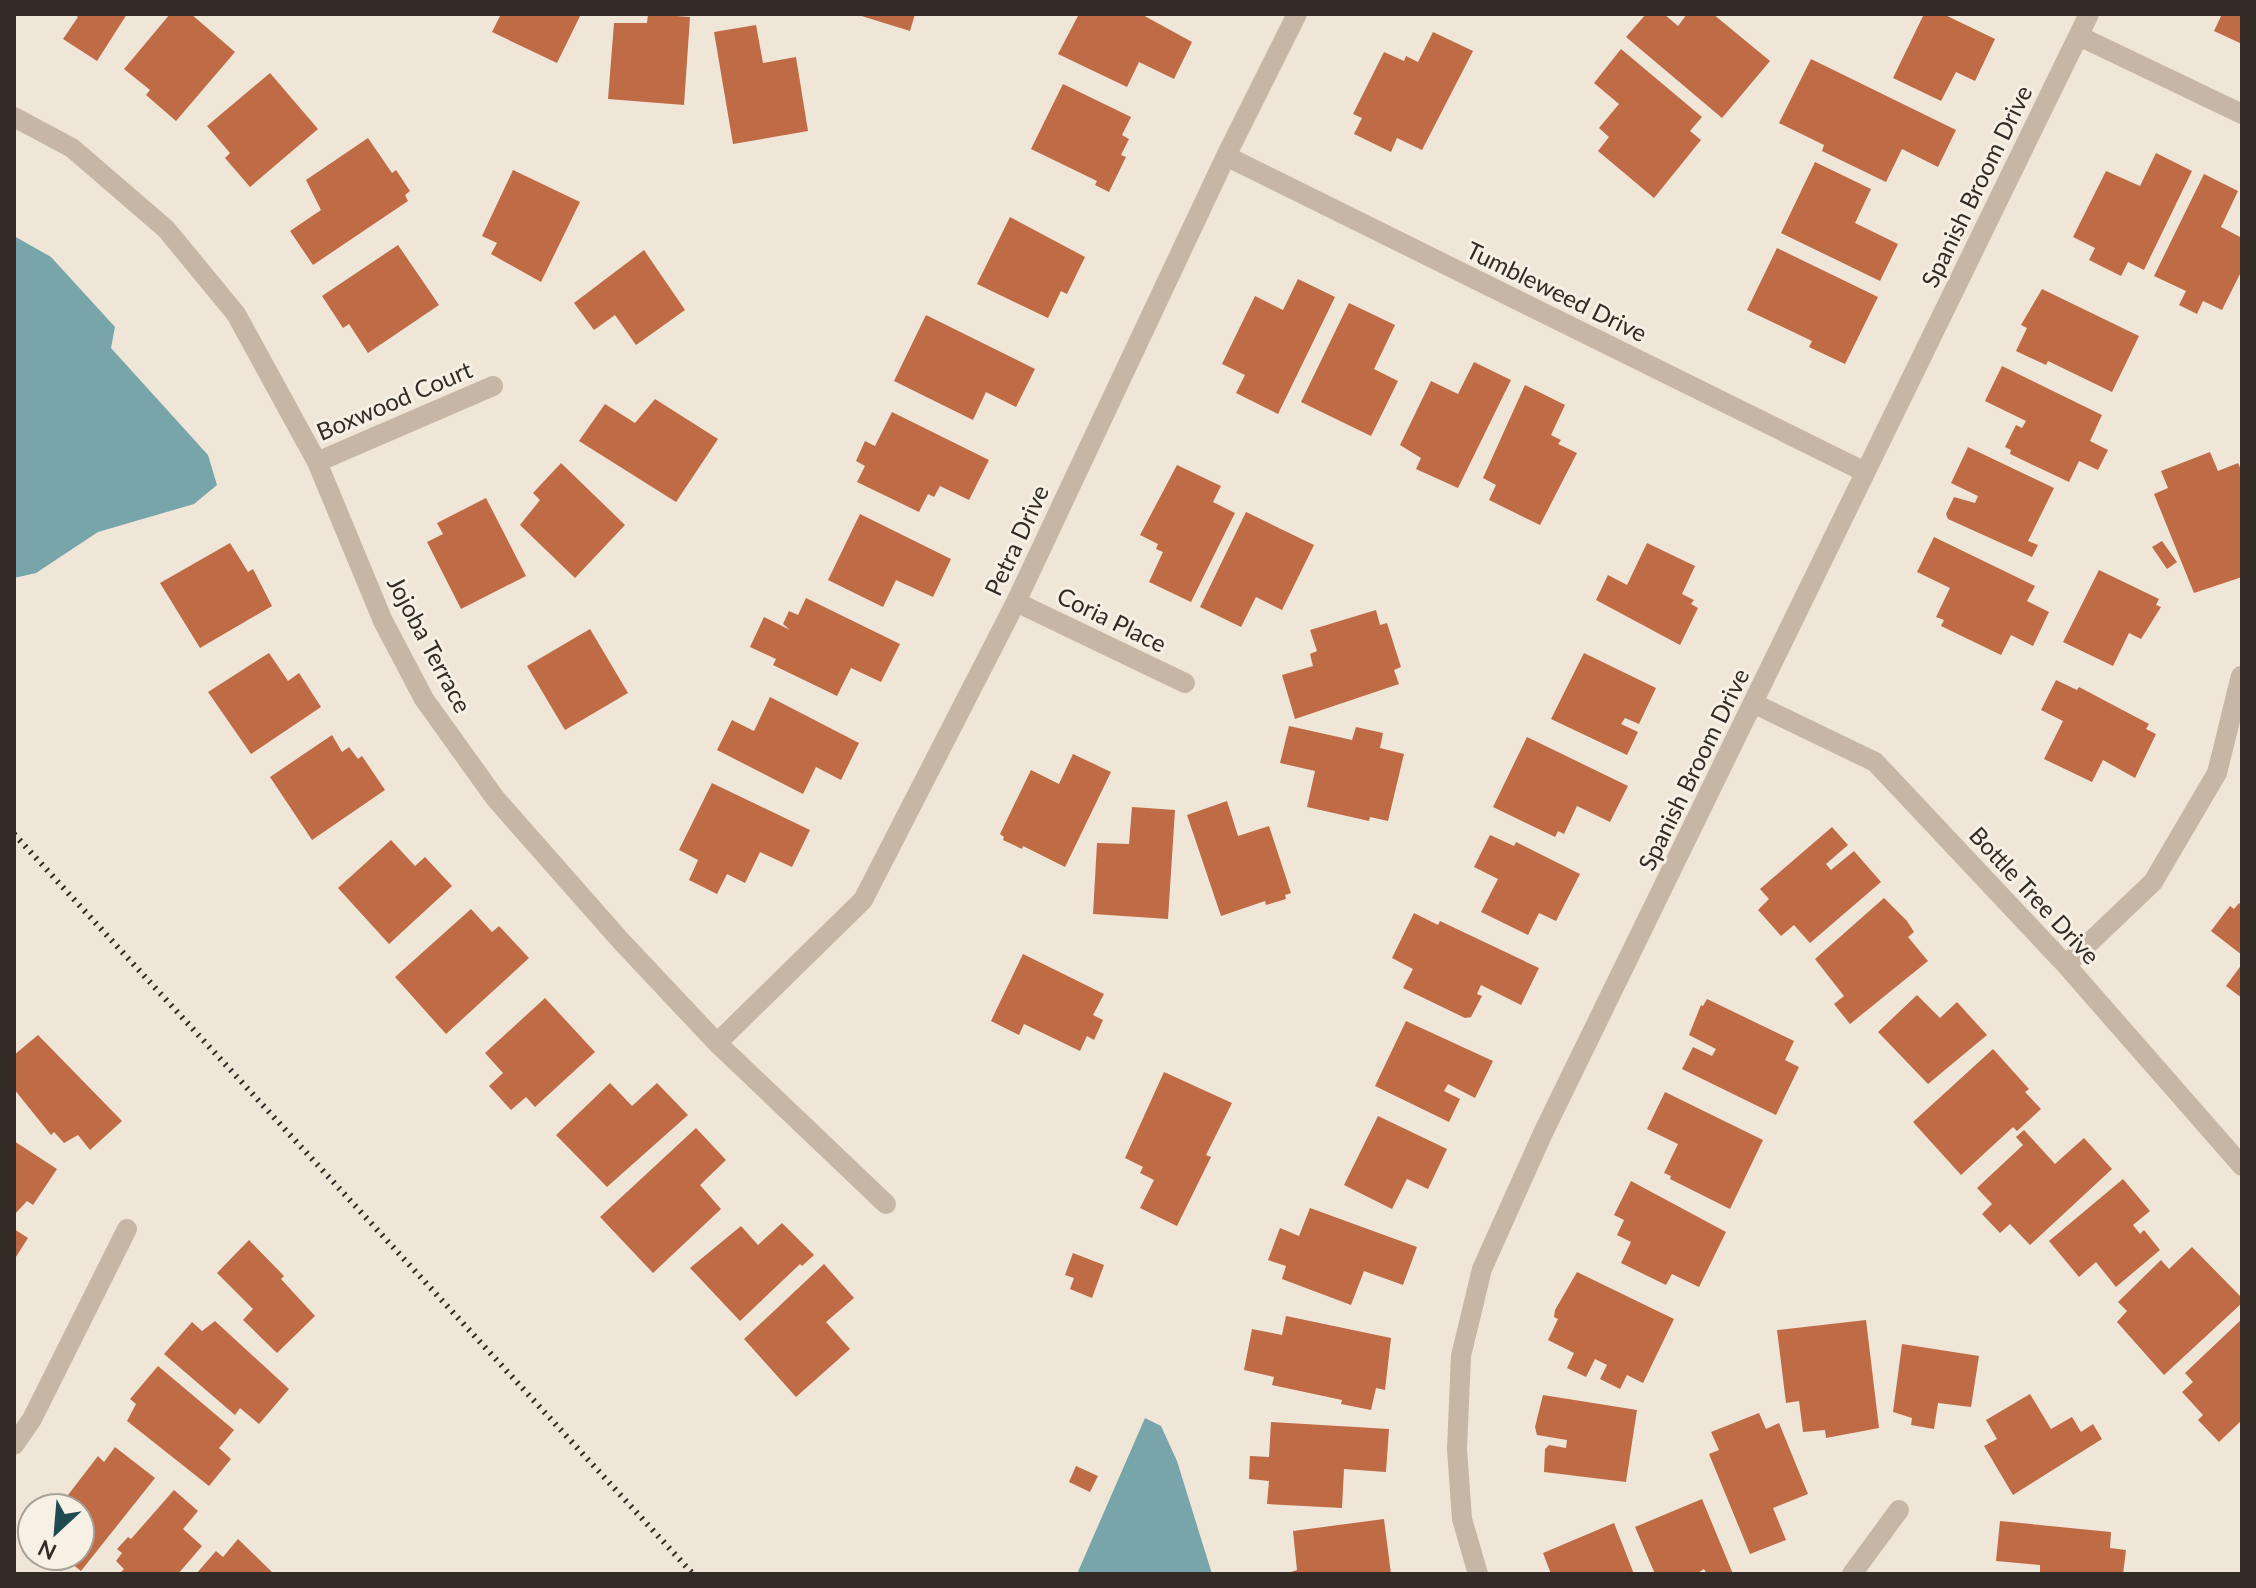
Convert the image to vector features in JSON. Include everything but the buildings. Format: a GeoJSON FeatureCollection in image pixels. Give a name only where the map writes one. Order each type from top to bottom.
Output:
{"type":"FeatureCollection","features":[{"type":"Feature","properties":{"kind":"street","name":"Petra Drive"},"geometry":{"type":"LineString","coordinates":[[717,1043],[863,900],[1016,602],[1226,156],[1297,14]]}},
{"type":"Feature","properties":{"kind":"street","name":"Spanish Broom Drive"},"geometry":{"type":"LineString","coordinates":[[1478,1574],[1462,1519],[1457,1449],[1461,1356],[1482,1269],[1543,1133],[1755,704],[2089,14]]}},
{"type":"Feature","properties":{"kind":"street"},"geometry":{"type":"LineString","coordinates":[[2079,36],[2242,114]]}},
{"type":"Feature","properties":{"kind":"street","name":"Jojoba Terrace"},"geometry":{"type":"LineString","coordinates":[[14,117],[72,148],[166,229],[236,314],[317,462],[383,621],[424,699],[495,798],[621,941],[717,1043],[886,1204]]}},
{"type":"Feature","properties":{"kind":"street","name":"Tumbleweed Drive"},"geometry":{"type":"LineString","coordinates":[[1226,156],[1865,472]]}},
{"type":"Feature","properties":{"kind":"street","name":"Boxwood Court"},"geometry":{"type":"LineString","coordinates":[[317,462],[493,386]]}},
{"type":"Feature","properties":{"kind":"street","name":"Coria Place"},"geometry":{"type":"LineString","coordinates":[[1016,602],[1185,683]]}},
{"type":"Feature","properties":{"kind":"street"},"geometry":{"type":"LineString","coordinates":[[2066,965],[2153,882],[2217,773],[2241,676]]}},
{"type":"Feature","properties":{"kind":"street","name":"Bottle Tree Drive"},"geometry":{"type":"LineString","coordinates":[[1755,704],[1875,762],[2066,965],[2188,1109],[2242,1166]]}},
{"type":"Feature","properties":{"kind":"street"},"geometry":{"type":"LineString","coordinates":[[14,1445],[32,1419],[127,1229]]}},
{"type":"Feature","properties":{"kind":"street"},"geometry":{"type":"LineString","coordinates":[[1852,1574],[1899,1510]]}},
{"type":"Feature","properties":{"kind":"water"},"geometry":{"type":"Polygon","coordinates":[[[14,236],[51,257],[115,327],[111,348],[208,455],[217,485],[194,504],[98,532],[36,573],[14,578],[14,236]]]}},
{"type":"Feature","properties":{"kind":"water"},"geometry":{"type":"Polygon","coordinates":[[[1145,1418],[1161,1426],[1177,1461],[1212,1574],[1077,1574],[1145,1418]]]}},
{"type":"Feature","properties":{"kind":"railway"},"geometry":{"type":"LineString","coordinates":[[14,834],[693,1574]]}}]}
